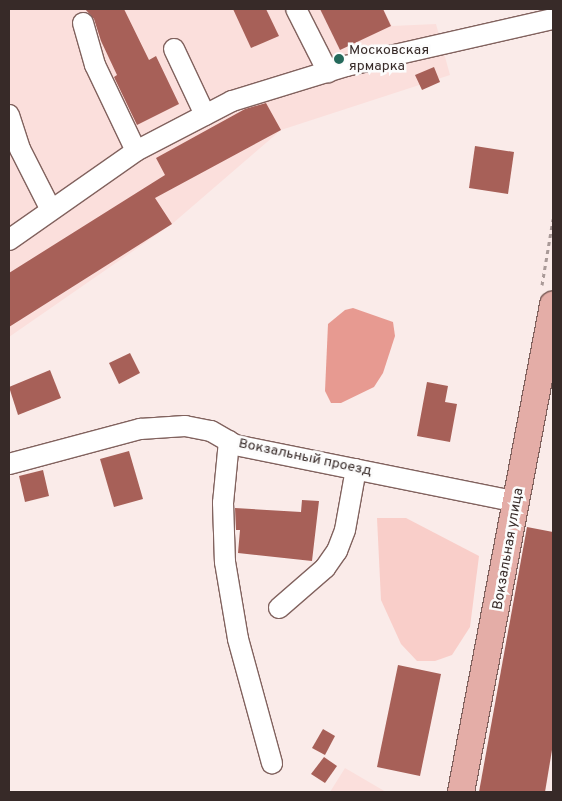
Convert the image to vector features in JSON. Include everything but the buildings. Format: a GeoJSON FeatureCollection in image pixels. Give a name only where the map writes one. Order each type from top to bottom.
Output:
{"type":"FeatureCollection","features":[{"type":"Feature","properties":{"kind":"main road","name":"Вокзальная улица"},"geometry":{"type":"LineString","coordinates":[[461,792],[518,502],[553,305]]}},
{"type":"Feature","properties":{"kind":"street"},"geometry":{"type":"LineString","coordinates":[[296,9],[328,72]]}},
{"type":"Feature","properties":{"kind":"street"},"geometry":{"type":"LineString","coordinates":[[9,240],[136,151],[206,115],[255,93],[432,45],[553,19]]}},
{"type":"Feature","properties":{"kind":"street"},"geometry":{"type":"LineString","coordinates":[[83,23],[95,65],[136,151]]}},
{"type":"Feature","properties":{"kind":"street"},"geometry":{"type":"LineString","coordinates":[[174,50],[206,115]]}},
{"type":"Feature","properties":{"kind":"street"},"geometry":{"type":"LineString","coordinates":[[9,117],[20,149],[51,210]]}},
{"type":"Feature","properties":{"kind":"street","name":"Вокзальный проезд"},"geometry":{"type":"LineString","coordinates":[[9,464],[140,429],[167,426],[202,428],[230,441],[235,446],[518,502]]}},
{"type":"Feature","properties":{"kind":"street"},"geometry":{"type":"LineString","coordinates":[[230,441],[223,503],[225,562],[238,639],[272,763]]}},
{"type":"Feature","properties":{"kind":"street"},"geometry":{"type":"LineString","coordinates":[[279,608],[325,568],[338,551],[345,530],[356,469]]}},
{"type":"Feature","properties":{"kind":"shaded area"},"geometry":{"type":"Polygon","coordinates":[[[9,9],[383,9],[392,26],[436,24],[450,75],[281,130],[172,224],[9,337],[9,9]]]}},
{"type":"Feature","properties":{"kind":"shaded area"},"geometry":{"type":"Polygon","coordinates":[[[353,308],[393,322],[395,336],[383,373],[374,387],[341,403],[331,403],[325,391],[328,324],[345,310],[353,308]]]}},
{"type":"Feature","properties":{"kind":"shaded area"},"geometry":{"type":"Polygon","coordinates":[[[377,518],[406,518],[479,556],[470,627],[452,655],[435,661],[417,661],[401,644],[381,600],[377,518]]]}},
{"type":"Feature","properties":{"kind":"shaded area"},"geometry":{"type":"Polygon","coordinates":[[[345,768],[386,792],[330,792],[345,768]]]}},
{"type":"Feature","properties":{"kind":"place","name":"Московская ярмарка"},"geometry":{"type":"Point","coordinates":[339,59]}}]}
